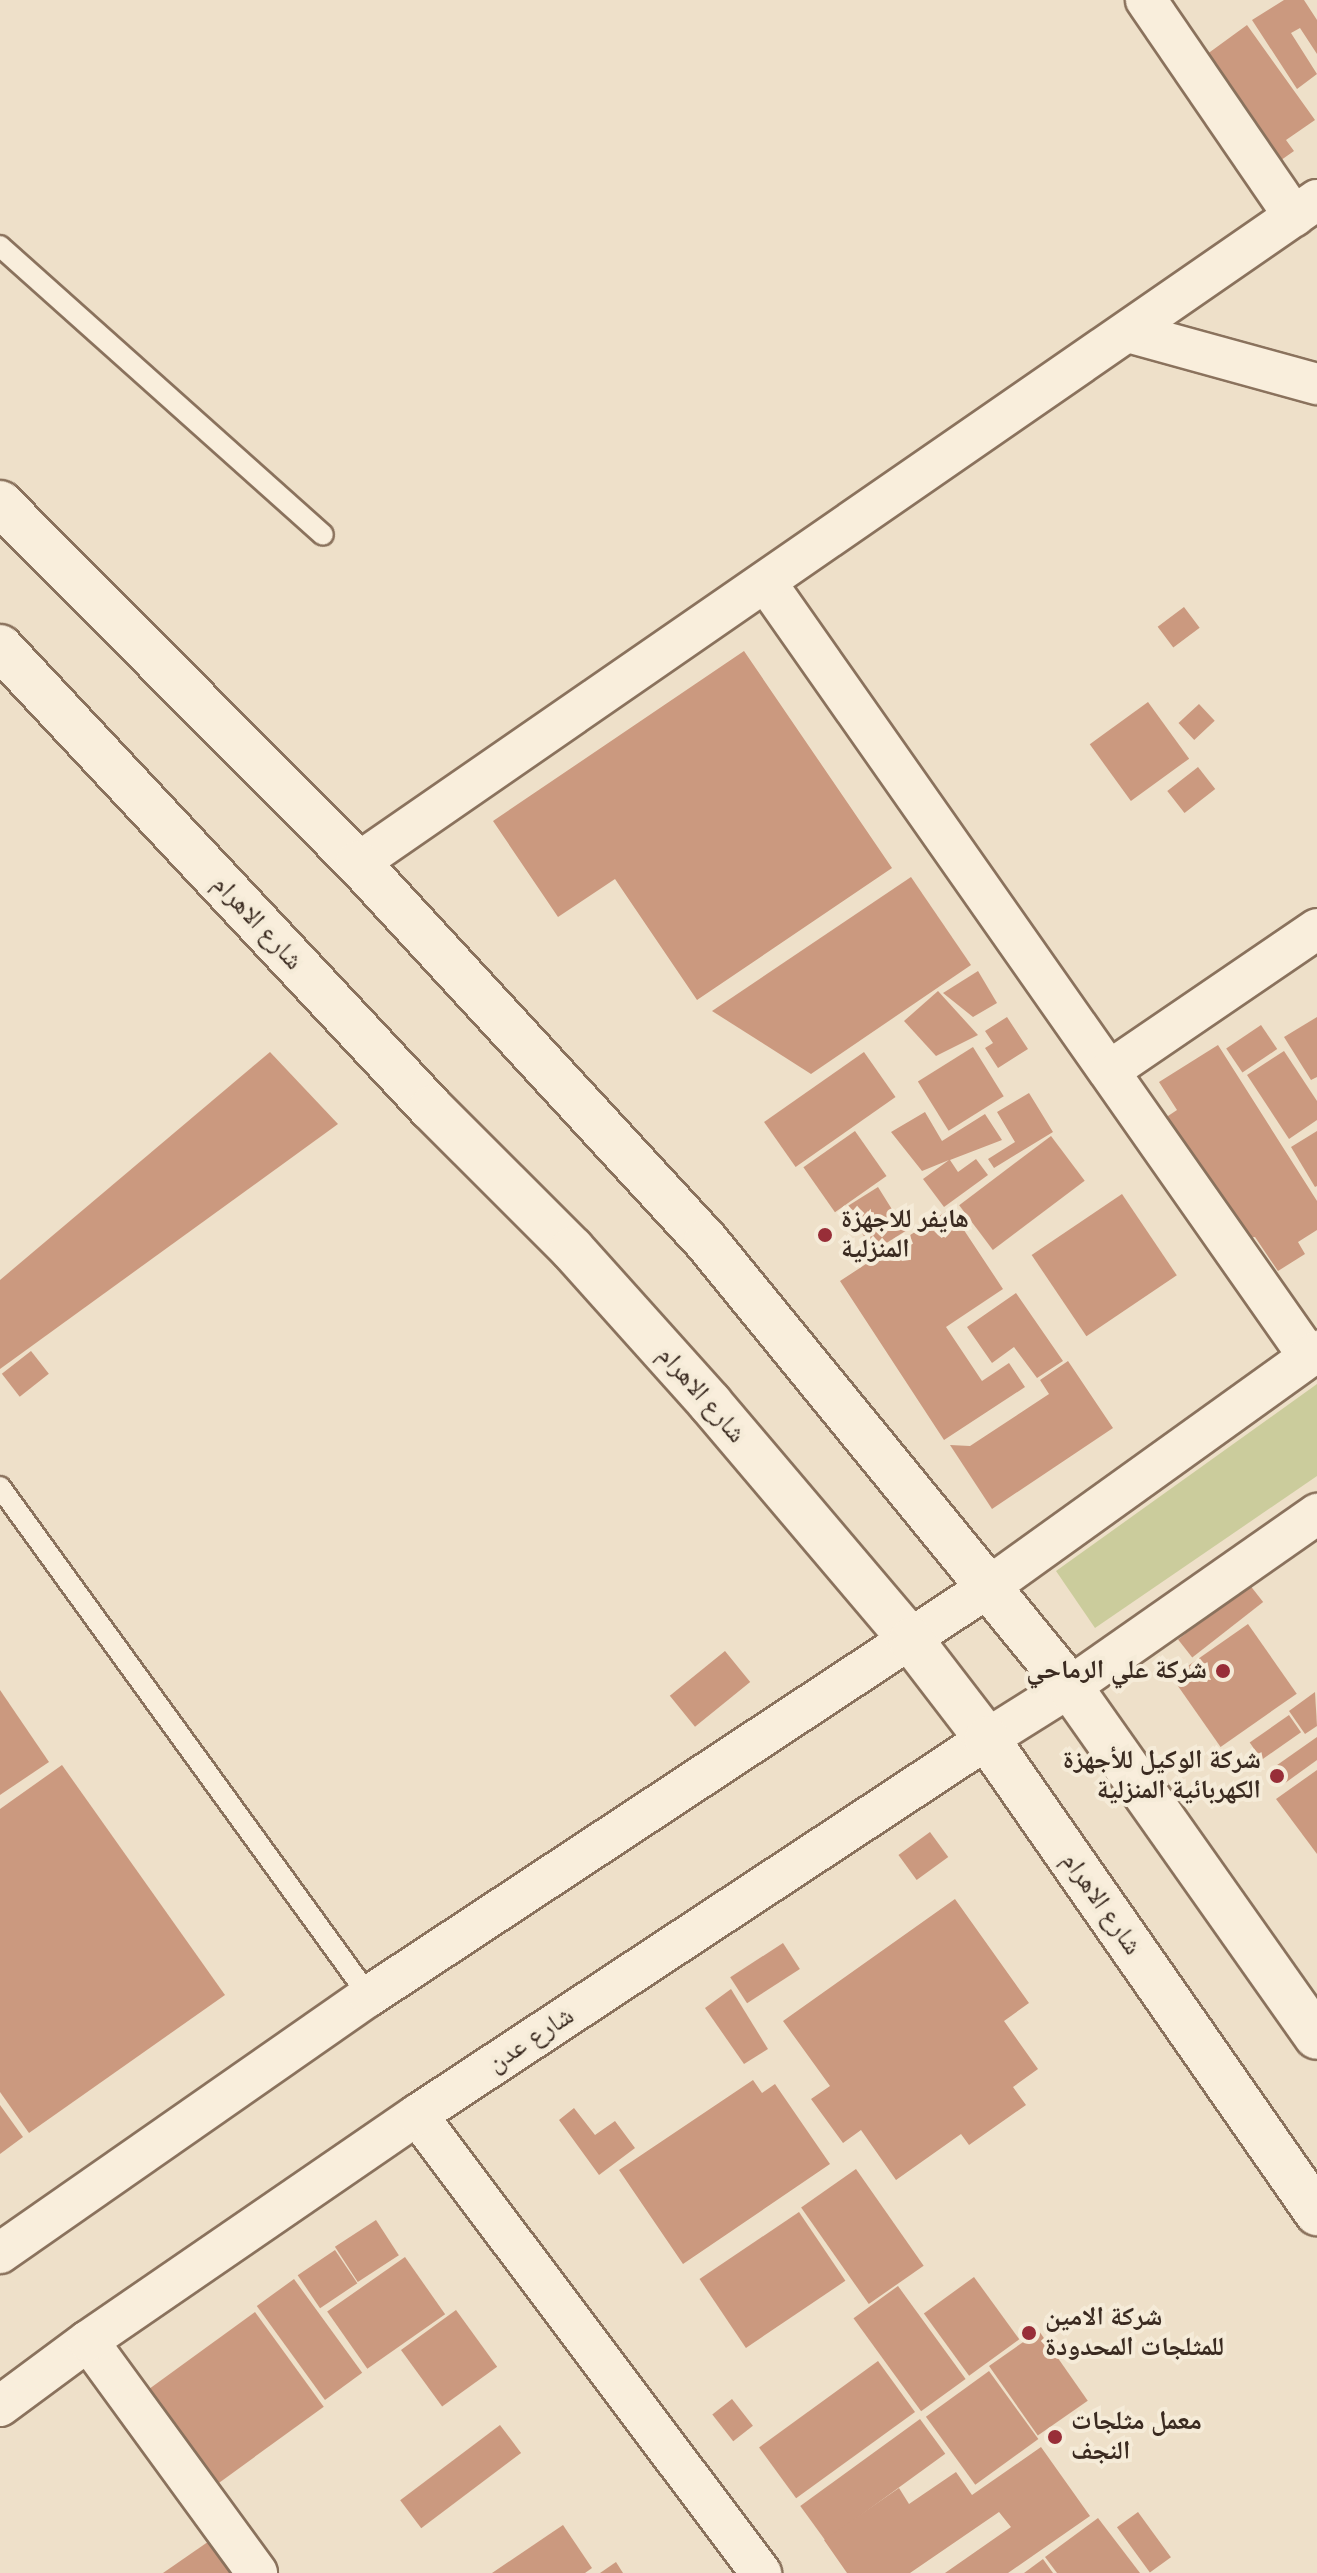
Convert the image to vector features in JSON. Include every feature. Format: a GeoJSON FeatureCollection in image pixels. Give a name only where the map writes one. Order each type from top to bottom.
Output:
{"type":"FeatureCollection","features":[{"type":"Feature","properties":{"kind":"main road"},"geometry":{"type":"LineString","coordinates":[[1,504],[358,863],[706,1241],[1070,1687],[1317,2037]]}},
{"type":"Feature","properties":{"kind":"main road","name":"شارع الاهرام"},"geometry":{"type":"LineString","coordinates":[[0,647],[431,1108],[572,1249],[710,1403],[911,1640],[987,1739],[1317,2213]]}},
{"type":"Feature","properties":{"kind":"street"},"geometry":{"type":"LineString","coordinates":[[358,863],[767,584],[1305,208],[1146,0]]}},
{"type":"Feature","properties":{"kind":"street"},"geometry":{"type":"LineString","coordinates":[[1128,332],[1317,384]]}},
{"type":"Feature","properties":{"kind":"street"},"geometry":{"type":"LineString","coordinates":[[0,2253],[369,1996],[990,1586],[1313,1354],[1109,1071],[767,584]]}},
{"type":"Feature","properties":{"kind":"street"},"geometry":{"type":"LineString","coordinates":[[1109,1071],[1317,929]]}},
{"type":"Feature","properties":{"kind":"street","name":"شارع عدن"},"geometry":{"type":"LineString","coordinates":[[0,2406],[88,2341],[417,2115],[1070,1687],[1317,1514]]}},
{"type":"Feature","properties":{"kind":"street"},"geometry":{"type":"LineString","coordinates":[[417,2115],[761,2573]]}},
{"type":"Feature","properties":{"kind":"street"},"geometry":{"type":"LineString","coordinates":[[88,2341],[257,2573]]}},
{"type":"Feature","properties":{"kind":"lane"},"geometry":{"type":"LineString","coordinates":[[0,246],[323,535]]}},
{"type":"Feature","properties":{"kind":"lane"},"geometry":{"type":"LineString","coordinates":[[0,1487],[369,1996]]}},
{"type":"Feature","properties":{"kind":"green space"},"geometry":{"type":"Polygon","coordinates":[[[1317,1384],[1317,1476],[1095,1628],[1056,1571],[1317,1384]]]}},
{"type":"Feature","properties":{"kind":"building"},"geometry":{"type":"Polygon","coordinates":[[[1284,0],[1304,0],[1317,20],[1317,54],[1300,28],[1291,33],[1317,74],[1297,89],[1252,20],[1284,0]]]}},
{"type":"Feature","properties":{"kind":"building"},"geometry":{"type":"Polygon","coordinates":[[[1247,25],[1315,120],[1286,140],[1294,151],[1274,165],[1199,60],[1247,25]]]}},
{"type":"Feature","properties":{"kind":"building"},"geometry":{"type":"Polygon","coordinates":[[[1184,607],[1200,628],[1173,648],[1158,627],[1184,607]]]}},
{"type":"Feature","properties":{"kind":"building"},"geometry":{"type":"Polygon","coordinates":[[[744,651],[892,868],[697,1000],[615,879],[558,917],[493,821],[744,651]]]}},
{"type":"Feature","properties":{"kind":"building"},"geometry":{"type":"Polygon","coordinates":[[[1148,702],[1189,759],[1131,801],[1090,744],[1148,702]]]}},
{"type":"Feature","properties":{"kind":"building"},"geometry":{"type":"Polygon","coordinates":[[[1199,704],[1215,721],[1194,740],[1179,723],[1199,704]]]}},
{"type":"Feature","properties":{"kind":"building"},"geometry":{"type":"Polygon","coordinates":[[[1198,767],[1215,789],[1185,813],[1167,791],[1198,767]]]}},
{"type":"Feature","properties":{"kind":"building"},"geometry":{"type":"Polygon","coordinates":[[[911,877],[971,965],[811,1074],[712,1011],[911,877]]]}},
{"type":"Feature","properties":{"kind":"building"},"geometry":{"type":"Polygon","coordinates":[[[978,971],[997,1003],[973,1017],[943,993],[978,971]]]}},
{"type":"Feature","properties":{"kind":"building"},"geometry":{"type":"Polygon","coordinates":[[[938,991],[978,1035],[936,1056],[904,1021],[938,991]]]}},
{"type":"Feature","properties":{"kind":"building"},"geometry":{"type":"Polygon","coordinates":[[[1007,1017],[1028,1049],[998,1068],[985,1048],[993,1043],[985,1031],[1007,1017]]]}},
{"type":"Feature","properties":{"kind":"building"},"geometry":{"type":"Polygon","coordinates":[[[1317,1017],[1317,1077],[1311,1080],[1284,1037],[1317,1017]]]}},
{"type":"Feature","properties":{"kind":"building"},"geometry":{"type":"Polygon","coordinates":[[[1261,1025],[1277,1049],[1242,1073],[1226,1048],[1261,1025]]]}},
{"type":"Feature","properties":{"kind":"building"},"geometry":{"type":"Polygon","coordinates":[[[1218,1045],[1317,1201],[1317,1230],[1298,1242],[1305,1254],[1278,1271],[1255,1237],[1242,1239],[1165,1118],[1177,1110],[1159,1082],[1218,1045]]]}},
{"type":"Feature","properties":{"kind":"building"},"geometry":{"type":"Polygon","coordinates":[[[973,1047],[1004,1096],[949,1131],[918,1081],[973,1047]]]}},
{"type":"Feature","properties":{"kind":"building"},"geometry":{"type":"Polygon","coordinates":[[[1284,1051],[1317,1101],[1317,1120],[1289,1139],[1247,1075],[1284,1051]]]}},
{"type":"Feature","properties":{"kind":"building"},"geometry":{"type":"Polygon","coordinates":[[[270,1052],[338,1124],[0,1369],[0,1280],[270,1052]]]}},
{"type":"Feature","properties":{"kind":"building"},"geometry":{"type":"Polygon","coordinates":[[[864,1052],[896,1097],[796,1167],[764,1122],[864,1052]]]}},
{"type":"Feature","properties":{"kind":"building"},"geometry":{"type":"Polygon","coordinates":[[[1029,1093],[1053,1132],[994,1168],[988,1159],[1015,1142],[997,1112],[1029,1093]]]}},
{"type":"Feature","properties":{"kind":"building"},"geometry":{"type":"Polygon","coordinates":[[[925,1112],[942,1141],[985,1114],[1002,1140],[950,1160],[958,1172],[976,1159],[988,1175],[944,1207],[923,1179],[949,1160],[922,1171],[891,1132],[925,1112]]]}},
{"type":"Feature","properties":{"kind":"building"},"geometry":{"type":"Polygon","coordinates":[[[855,1131],[887,1176],[835,1212],[803,1167],[855,1131]]]}},
{"type":"Feature","properties":{"kind":"building"},"geometry":{"type":"Polygon","coordinates":[[[1317,1131],[1317,1186],[1315,1187],[1291,1147],[1317,1131]]]}},
{"type":"Feature","properties":{"kind":"building"},"geometry":{"type":"Polygon","coordinates":[[[1051,1136],[1085,1181],[993,1250],[959,1205],[1051,1136]]]}},
{"type":"Feature","properties":{"kind":"building"},"geometry":{"type":"Polygon","coordinates":[[[878,1187],[906,1231],[873,1251],[846,1207],[878,1187]]]}},
{"type":"Feature","properties":{"kind":"building"},"geometry":{"type":"Polygon","coordinates":[[[1122,1194],[1177,1275],[1086,1336],[1032,1255],[1122,1194]]]}},
{"type":"Feature","properties":{"kind":"building"},"geometry":{"type":"Polygon","coordinates":[[[950,1209],[1003,1289],[946,1327],[982,1381],[1009,1363],[1025,1387],[944,1440],[840,1281],[950,1209]]]}},
{"type":"Feature","properties":{"kind":"building"},"geometry":{"type":"Polygon","coordinates":[[[1016,1293],[1063,1361],[1037,1378],[1014,1347],[992,1363],[967,1327],[1016,1293]]]}},
{"type":"Feature","properties":{"kind":"building"},"geometry":{"type":"Polygon","coordinates":[[[31,1351],[49,1374],[20,1397],[2,1374],[31,1351]]]}},
{"type":"Feature","properties":{"kind":"building"},"geometry":{"type":"Polygon","coordinates":[[[1068,1361],[1113,1428],[992,1509],[950,1445],[970,1446],[1049,1394],[1040,1380],[1068,1361]]]}},
{"type":"Feature","properties":{"kind":"building"},"geometry":{"type":"Polygon","coordinates":[[[1249,1584],[1263,1602],[1192,1658],[1178,1639],[1249,1584]]]}},
{"type":"Feature","properties":{"kind":"building"},"geometry":{"type":"Polygon","coordinates":[[[1248,1624],[1297,1694],[1221,1747],[1172,1677],[1248,1624]]]}},
{"type":"Feature","properties":{"kind":"building"},"geometry":{"type":"Polygon","coordinates":[[[725,1651],[750,1682],[695,1727],[670,1696],[725,1651]]]}},
{"type":"Feature","properties":{"kind":"building"},"geometry":{"type":"Polygon","coordinates":[[[0,1690],[49,1762],[0,1795],[0,1690]]]}},
{"type":"Feature","properties":{"kind":"building"},"geometry":{"type":"Polygon","coordinates":[[[1315,1692],[1317,1726],[1305,1734],[1289,1711],[1315,1692]]]}},
{"type":"Feature","properties":{"kind":"building"},"geometry":{"type":"Polygon","coordinates":[[[1289,1715],[1301,1732],[1262,1760],[1250,1743],[1289,1715]]]}},
{"type":"Feature","properties":{"kind":"building"},"geometry":{"type":"Polygon","coordinates":[[[1317,1737],[1317,1760],[1281,1786],[1270,1770],[1317,1737]]]}},
{"type":"Feature","properties":{"kind":"building"},"geometry":{"type":"Polygon","coordinates":[[[62,1765],[225,1995],[29,2133],[0,2092],[0,1809],[62,1765]]]}},
{"type":"Feature","properties":{"kind":"building"},"geometry":{"type":"Polygon","coordinates":[[[1317,1770],[1317,1854],[1276,1799],[1317,1770]]]}},
{"type":"Feature","properties":{"kind":"building"},"geometry":{"type":"Polygon","coordinates":[[[930,1832],[948,1857],[917,1880],[898,1855],[930,1832]]]}},
{"type":"Feature","properties":{"kind":"building"},"geometry":{"type":"Polygon","coordinates":[[[955,1899],[1029,2003],[1004,2021],[1038,2069],[1013,2087],[1026,2105],[969,2145],[961,2134],[896,2180],[861,2130],[843,2143],[811,2099],[830,2086],[783,2021],[955,1899]]]}},
{"type":"Feature","properties":{"kind":"building"},"geometry":{"type":"Polygon","coordinates":[[[783,1943],[800,1969],[747,2003],[730,1977],[783,1943]]]}},
{"type":"Feature","properties":{"kind":"building"},"geometry":{"type":"Polygon","coordinates":[[[731,1989],[768,2049],[744,2064],[705,2008],[731,1989]]]}},
{"type":"Feature","properties":{"kind":"building"},"geometry":{"type":"Polygon","coordinates":[[[753,2080],[762,2093],[775,2084],[830,2164],[683,2264],[619,2170],[753,2080]]]}},
{"type":"Feature","properties":{"kind":"building"},"geometry":{"type":"Polygon","coordinates":[[[0,2105],[23,2137],[0,2154],[0,2105]]]}},
{"type":"Feature","properties":{"kind":"building"},"geometry":{"type":"Polygon","coordinates":[[[574,2108],[595,2135],[615,2121],[635,2148],[599,2175],[559,2120],[574,2108]]]}},
{"type":"Feature","properties":{"kind":"building"},"geometry":{"type":"Polygon","coordinates":[[[856,2169],[924,2266],[869,2304],[801,2207],[856,2169]]]}},
{"type":"Feature","properties":{"kind":"building"},"geometry":{"type":"Polygon","coordinates":[[[799,2212],[845,2281],[746,2348],[700,2279],[799,2212]]]}},
{"type":"Feature","properties":{"kind":"building"},"geometry":{"type":"Polygon","coordinates":[[[376,2220],[399,2255],[358,2282],[335,2247],[376,2220]]]}},
{"type":"Feature","properties":{"kind":"building"},"geometry":{"type":"Polygon","coordinates":[[[335,2250],[357,2283],[320,2308],[298,2275],[335,2250]]]}},
{"type":"Feature","properties":{"kind":"building"},"geometry":{"type":"Polygon","coordinates":[[[405,2257],[445,2314],[367,2369],[327,2311],[405,2257]]]}},
{"type":"Feature","properties":{"kind":"building"},"geometry":{"type":"Polygon","coordinates":[[[974,2277],[1019,2339],[969,2376],[924,2313],[974,2277]]]}},
{"type":"Feature","properties":{"kind":"building"},"geometry":{"type":"Polygon","coordinates":[[[294,2279],[362,2373],[325,2400],[257,2306],[294,2279]]]}},
{"type":"Feature","properties":{"kind":"building"},"geometry":{"type":"Polygon","coordinates":[[[898,2286],[966,2379],[921,2411],[854,2318],[898,2286]]]}},
{"type":"Feature","properties":{"kind":"building"},"geometry":{"type":"Polygon","coordinates":[[[456,2310],[497,2367],[442,2407],[401,2350],[456,2310]]]}},
{"type":"Feature","properties":{"kind":"building"},"geometry":{"type":"Polygon","coordinates":[[[255,2312],[324,2407],[206,2492],[138,2397],[255,2312]]]}},
{"type":"Feature","properties":{"kind":"building"},"geometry":{"type":"Polygon","coordinates":[[[1039,2331],[1088,2401],[1038,2436],[989,2366],[1039,2331]]]}},
{"type":"Feature","properties":{"kind":"building"},"geometry":{"type":"Polygon","coordinates":[[[878,2361],[915,2412],[796,2498],[759,2447],[878,2361]]]}},
{"type":"Feature","properties":{"kind":"building"},"geometry":{"type":"Polygon","coordinates":[[[989,2371],[1038,2439],[975,2485],[926,2417],[989,2371]]]}},
{"type":"Feature","properties":{"kind":"building"},"geometry":{"type":"Polygon","coordinates":[[[732,2399],[753,2426],[733,2441],[712,2414],[732,2399]]]}},
{"type":"Feature","properties":{"kind":"building"},"geometry":{"type":"Polygon","coordinates":[[[920,2419],[945,2454],[826,2541],[800,2506],[920,2419]]]}},
{"type":"Feature","properties":{"kind":"building"},"geometry":{"type":"Polygon","coordinates":[[[500,2425],[521,2453],[421,2528],[400,2500],[500,2425]]]}},
{"type":"Feature","properties":{"kind":"building"},"geometry":{"type":"Polygon","coordinates":[[[1041,2447],[1090,2516],[1008,2573],[945,2573],[1011,2527],[999,2512],[910,2573],[847,2573],[824,2540],[899,2488],[909,2504],[956,2472],[972,2495],[1041,2447]]]}},
{"type":"Feature","properties":{"kind":"building"},"geometry":{"type":"Polygon","coordinates":[[[1138,2512],[1171,2557],[1150,2573],[1117,2527],[1138,2512]]]}},
{"type":"Feature","properties":{"kind":"building"},"geometry":{"type":"Polygon","coordinates":[[[1098,2518],[1140,2573],[1057,2573],[1045,2557],[1098,2518]]]}},
{"type":"Feature","properties":{"kind":"building"},"geometry":{"type":"Polygon","coordinates":[[[563,2525],[592,2568],[585,2573],[492,2573],[563,2525]]]}},
{"type":"Feature","properties":{"kind":"building"},"geometry":{"type":"Polygon","coordinates":[[[215,2537],[240,2573],[163,2573],[215,2537]]]}},
{"type":"Feature","properties":{"kind":"building"},"geometry":{"type":"Polygon","coordinates":[[[1043,2559],[1053,2573],[1024,2573],[1043,2559]]]}},
{"type":"Feature","properties":{"kind":"building"},"geometry":{"type":"Polygon","coordinates":[[[616,2562],[623,2573],[600,2573],[616,2562]]]}},
{"type":"Feature","properties":{"kind":"place","name":"هايفر للاجهزة المنزلية"},"geometry":{"type":"Point","coordinates":[825,1235]}},
{"type":"Feature","properties":{"kind":"place","name":"شركة علي الرماحي"},"geometry":{"type":"Point","coordinates":[1223,1671]}},
{"type":"Feature","properties":{"kind":"place","name":"شركة الوكيل للأجهزة الكهربائية المنزلية"},"geometry":{"type":"Point","coordinates":[1277,1776]}},
{"type":"Feature","properties":{"kind":"place","name":"شركة الامين للمثلجات المحدودة"},"geometry":{"type":"Point","coordinates":[1029,2333]}},
{"type":"Feature","properties":{"kind":"place","name":"معمل مثلجات النجف"},"geometry":{"type":"Point","coordinates":[1055,2437]}}]}
